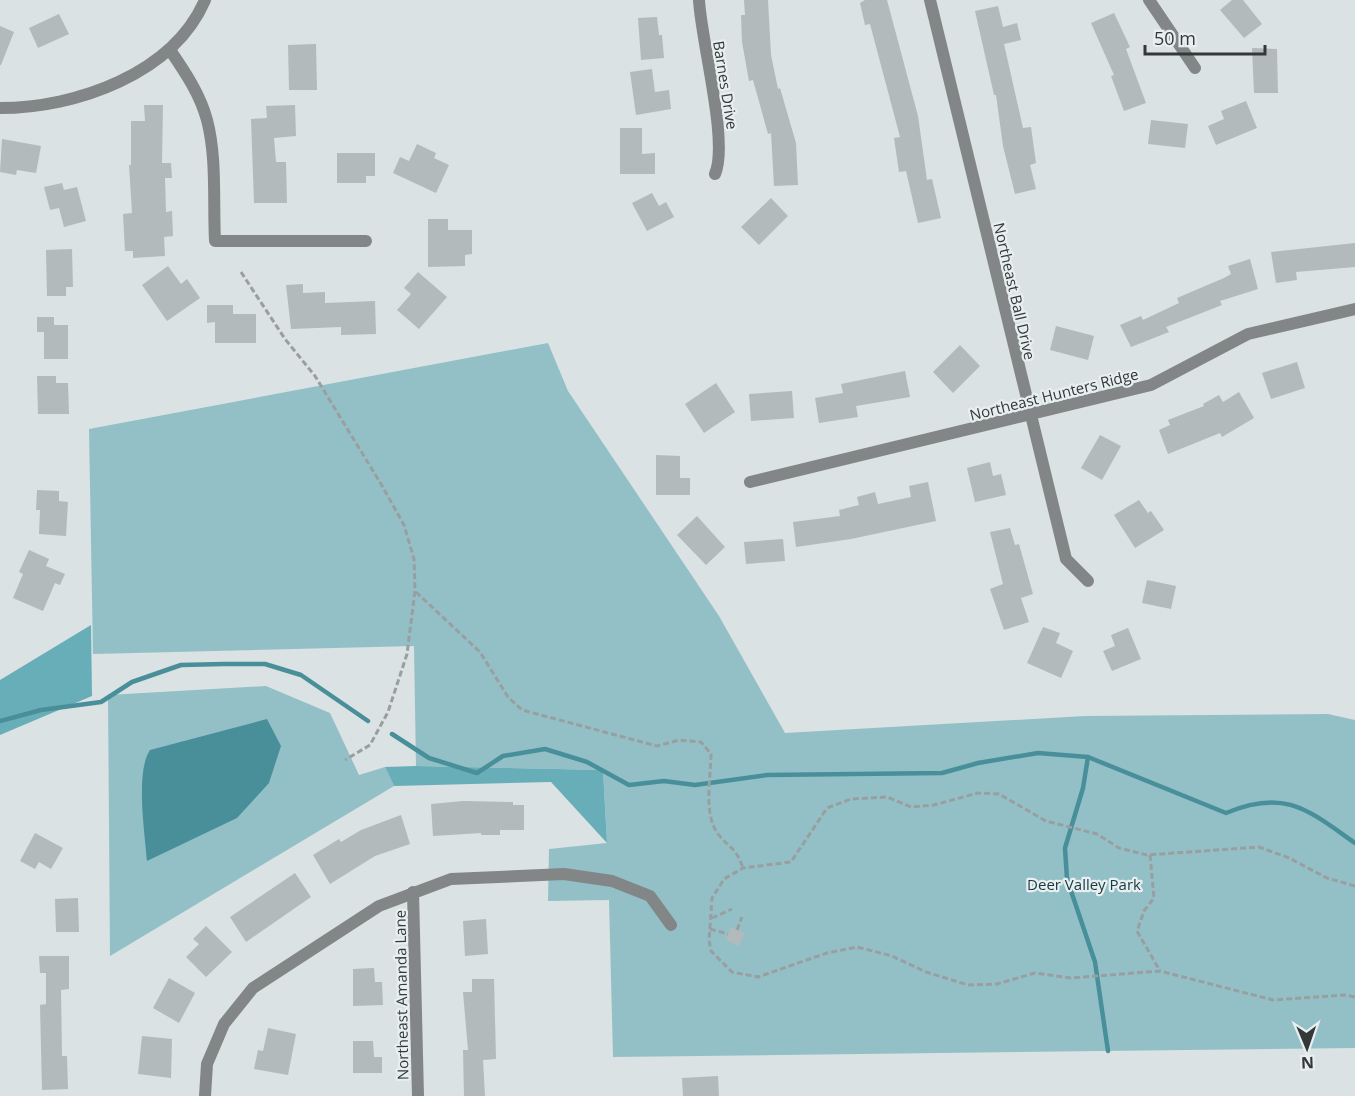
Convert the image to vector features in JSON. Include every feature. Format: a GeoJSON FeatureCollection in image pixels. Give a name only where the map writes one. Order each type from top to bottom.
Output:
{"type":"FeatureCollection","features":[{"type":"Feature","properties":{"kind":"street"},"geometry":{"type":"LineString","coordinates":[[0,108],[28,108],[116,84],[170,50],[186,32],[205,0]]}},
{"type":"Feature","properties":{"kind":"street","name":"Barnes Drive"},"geometry":{"type":"LineString","coordinates":[[699,0],[703,44],[720,144],[718,165],[714,174]]}},
{"type":"Feature","properties":{"kind":"street","name":"Northeast Ball Drive"},"geometry":{"type":"LineString","coordinates":[[930,0],[1066,559],[1088,581]]}},
{"type":"Feature","properties":{"kind":"street"},"geometry":{"type":"LineString","coordinates":[[1149,0],[1195,68]]}},
{"type":"Feature","properties":{"kind":"street"},"geometry":{"type":"LineString","coordinates":[[170,50],[187,76],[207,121],[211,147],[215,241],[366,241]]}},
{"type":"Feature","properties":{"kind":"street","name":"Northeast Hunters Ridge"},"geometry":{"type":"LineString","coordinates":[[750,482],[1151,385],[1248,334],[1355,309]]}},
{"type":"Feature","properties":{"kind":"street"},"geometry":{"type":"LineString","coordinates":[[206,1096],[207,1064],[224,1024],[253,988],[379,906],[413,892],[451,879],[564,874],[612,882],[650,896],[671,925]]}},
{"type":"Feature","properties":{"kind":"street","name":"Northeast Amanda Lane"},"geometry":{"type":"LineString","coordinates":[[413,892],[418,1096]]}},
{"type":"Feature","properties":{"kind":"path"},"geometry":{"type":"LineString","coordinates":[[241,272],[285,339],[315,376],[404,525],[414,559],[415,591],[407,654],[388,712],[370,745],[345,760]]}},
{"type":"Feature","properties":{"kind":"path"},"geometry":{"type":"LineString","coordinates":[[415,591],[480,652],[508,697],[522,710],[657,746],[679,740],[701,742],[711,754],[710,808],[717,833],[737,851],[743,868]]}},
{"type":"Feature","properties":{"kind":"path"},"geometry":{"type":"LineString","coordinates":[[1355,886],[1327,878],[1289,858],[1259,847],[1150,855],[1119,848],[1097,834],[1046,821],[999,794],[978,793],[934,805],[911,807],[887,797],[851,799],[827,808],[791,862],[743,868],[723,879],[712,898],[710,929],[711,951],[732,972],[758,977],[827,953],[857,947],[892,956],[926,972],[969,985],[997,984],[1035,973],[1071,978],[1160,971],[1273,1000],[1344,995],[1355,997]]}},
{"type":"Feature","properties":{"kind":"path"},"geometry":{"type":"LineString","coordinates":[[1150,855],[1154,898],[1144,911],[1137,931],[1160,971]]}},
{"type":"Feature","properties":{"kind":"path"},"geometry":{"type":"LineString","coordinates":[[711,918],[732,909]]}},
{"type":"Feature","properties":{"kind":"path"},"geometry":{"type":"LineString","coordinates":[[737,930],[742,917]]}},
{"type":"Feature","properties":{"kind":"path"},"geometry":{"type":"LineString","coordinates":[[710,929],[728,934]]}},
{"type":"Feature","properties":{"kind":"green space","name":"Deer Valley Park"},"geometry":{"type":"Polygon","coordinates":[[[548,343],[568,391],[719,616],[785,733],[1085,716],[1328,714],[1355,720],[1355,1048],[613,1057],[609,900],[548,901],[549,849],[607,843],[603,770],[416,766],[414,646],[93,654],[89,429],[548,343]]]}},
{"type":"Feature","properties":{"kind":"green space"},"geometry":{"type":"Polygon","coordinates":[[[266,686],[330,713],[359,775],[385,767],[394,786],[110,956],[108,695],[266,686]]]}},
{"type":"Feature","properties":{"kind":"shaded area"},"geometry":{"type":"Polygon","coordinates":[[[91,625],[92,696],[0,735],[0,680],[91,625]]]}},
{"type":"Feature","properties":{"kind":"shaded area"},"geometry":{"type":"Polygon","coordinates":[[[267,719],[281,746],[269,783],[237,818],[147,861],[142,788],[145,760],[150,750],[267,719]]]}},
{"type":"Feature","properties":{"kind":"shaded area"},"geometry":{"type":"Polygon","coordinates":[[[385,767],[603,770],[607,843],[551,782],[394,786],[385,767]]]}},
{"type":"Feature","properties":{"kind":"building"},"geometry":{"type":"Polygon","coordinates":[[[744,0],[768,0],[771,55],[778,89],[780,88],[796,143],[798,185],[774,186],[771,133],[768,134],[753,80],[749,81],[742,42],[741,15],[745,15],[744,0]]]}},
{"type":"Feature","properties":{"kind":"building"},"geometry":{"type":"Polygon","coordinates":[[[865,0],[887,0],[918,116],[927,180],[932,179],[941,218],[918,223],[906,171],[899,172],[894,138],[900,137],[870,24],[865,25],[860,3],[865,0]]]}},
{"type":"Feature","properties":{"kind":"building"},"geometry":{"type":"Polygon","coordinates":[[[1232,0],[1243,0],[1262,24],[1244,38],[1220,10],[1232,0]]]}},
{"type":"Feature","properties":{"kind":"building"},"geometry":{"type":"Polygon","coordinates":[[[998,6],[1003,27],[1017,23],[1021,40],[1004,44],[1023,128],[1031,127],[1036,163],[1030,165],[1036,189],[1015,194],[1003,146],[996,95],[994,95],[975,11],[998,6]]]}},
{"type":"Feature","properties":{"kind":"building"},"geometry":{"type":"Polygon","coordinates":[[[1114,13],[1130,47],[1126,49],[1146,103],[1124,111],[1111,76],[1114,75],[1091,23],[1114,13]]]}},
{"type":"Feature","properties":{"kind":"building"},"geometry":{"type":"Polygon","coordinates":[[[59,14],[69,34],[38,48],[29,28],[59,14]]]}},
{"type":"Feature","properties":{"kind":"building"},"geometry":{"type":"Polygon","coordinates":[[[657,17],[659,35],[662,35],[664,58],[641,60],[638,18],[657,17]]]}},
{"type":"Feature","properties":{"kind":"building"},"geometry":{"type":"Polygon","coordinates":[[[0,26],[14,32],[1,65],[0,65],[0,26]]]}},
{"type":"Feature","properties":{"kind":"building"},"geometry":{"type":"Polygon","coordinates":[[[316,44],[317,90],[289,90],[288,45],[316,44]]]}},
{"type":"Feature","properties":{"kind":"building"},"geometry":{"type":"Polygon","coordinates":[[[1252,48],[1277,49],[1278,93],[1254,93],[1252,48]]]}},
{"type":"Feature","properties":{"kind":"building"},"geometry":{"type":"Polygon","coordinates":[[[652,69],[655,92],[669,90],[671,109],[636,115],[630,72],[652,69]]]}},
{"type":"Feature","properties":{"kind":"building"},"geometry":{"type":"Polygon","coordinates":[[[1246,101],[1257,128],[1216,145],[1208,126],[1224,119],[1221,111],[1246,101]]]}},
{"type":"Feature","properties":{"kind":"building"},"geometry":{"type":"Polygon","coordinates":[[[144,105],[163,105],[162,163],[171,163],[172,178],[165,178],[166,212],[172,211],[173,236],[164,237],[165,256],[133,258],[133,251],[125,251],[123,214],[132,213],[129,165],[131,165],[131,121],[145,121],[144,105]]]}},
{"type":"Feature","properties":{"kind":"building"},"geometry":{"type":"Polygon","coordinates":[[[295,105],[296,136],[274,138],[276,162],[286,162],[287,203],[254,203],[251,119],[267,118],[266,106],[295,105]]]}},
{"type":"Feature","properties":{"kind":"building"},"geometry":{"type":"Polygon","coordinates":[[[1151,120],[1188,124],[1185,148],[1148,144],[1151,120]]]}},
{"type":"Feature","properties":{"kind":"building"},"geometry":{"type":"Polygon","coordinates":[[[620,128],[642,128],[642,154],[655,153],[655,174],[620,174],[620,128]]]}},
{"type":"Feature","properties":{"kind":"building"},"geometry":{"type":"Polygon","coordinates":[[[2,139],[41,146],[36,173],[17,170],[16,175],[0,172],[2,139]]]}},
{"type":"Feature","properties":{"kind":"building"},"geometry":{"type":"Polygon","coordinates":[[[417,144],[436,153],[434,158],[449,165],[436,193],[393,173],[400,157],[409,161],[417,144]]]}},
{"type":"Feature","properties":{"kind":"building"},"geometry":{"type":"Polygon","coordinates":[[[337,153],[375,153],[375,176],[366,176],[366,183],[337,183],[337,153]]]}},
{"type":"Feature","properties":{"kind":"building"},"geometry":{"type":"Polygon","coordinates":[[[62,183],[64,190],[77,187],[86,221],[64,227],[59,208],[50,210],[44,187],[62,183]]]}},
{"type":"Feature","properties":{"kind":"building"},"geometry":{"type":"Polygon","coordinates":[[[652,193],[659,206],[666,202],[674,217],[647,231],[632,203],[652,193]]]}},
{"type":"Feature","properties":{"kind":"building"},"geometry":{"type":"Polygon","coordinates":[[[771,198],[788,216],[759,245],[741,227],[771,198]]]}},
{"type":"Feature","properties":{"kind":"building"},"geometry":{"type":"Polygon","coordinates":[[[428,219],[448,219],[448,230],[472,230],[472,254],[465,255],[465,266],[428,267],[428,219]]]}},
{"type":"Feature","properties":{"kind":"building"},"geometry":{"type":"Polygon","coordinates":[[[1355,243],[1355,267],[1296,272],[1297,280],[1276,283],[1271,252],[1355,243]]]}},
{"type":"Feature","properties":{"kind":"building"},"geometry":{"type":"Polygon","coordinates":[[[72,249],[73,287],[66,287],[66,296],[47,296],[46,250],[72,249]]]}},
{"type":"Feature","properties":{"kind":"building"},"geometry":{"type":"Polygon","coordinates":[[[1250,259],[1258,289],[1220,301],[1222,305],[1166,327],[1169,332],[1131,347],[1120,325],[1141,316],[1143,320],[1179,303],[1177,298],[1231,274],[1228,266],[1250,259]]]}},
{"type":"Feature","properties":{"kind":"building"},"geometry":{"type":"Polygon","coordinates":[[[168,266],[181,284],[187,279],[200,298],[167,321],[142,285],[168,266]]]}},
{"type":"Feature","properties":{"kind":"building"},"geometry":{"type":"Polygon","coordinates":[[[418,272],[447,297],[419,329],[397,310],[411,294],[404,288],[418,272]]]}},
{"type":"Feature","properties":{"kind":"building"},"geometry":{"type":"Polygon","coordinates":[[[303,284],[303,293],[325,292],[325,303],[375,301],[376,334],[341,335],[341,327],[291,329],[286,285],[303,284]]]}},
{"type":"Feature","properties":{"kind":"building"},"geometry":{"type":"Polygon","coordinates":[[[207,305],[233,305],[233,314],[256,314],[256,343],[215,343],[215,322],[207,323],[207,305]]]}},
{"type":"Feature","properties":{"kind":"building"},"geometry":{"type":"Polygon","coordinates":[[[37,317],[54,317],[54,325],[68,325],[68,359],[44,359],[44,332],[37,332],[37,317]]]}},
{"type":"Feature","properties":{"kind":"building"},"geometry":{"type":"Polygon","coordinates":[[[1056,326],[1094,336],[1088,360],[1050,350],[1056,326]]]}},
{"type":"Feature","properties":{"kind":"building"},"geometry":{"type":"Polygon","coordinates":[[[960,345],[980,366],[953,393],[933,372],[960,345]]]}},
{"type":"Feature","properties":{"kind":"building"},"geometry":{"type":"Polygon","coordinates":[[[1297,362],[1305,388],[1271,399],[1262,373],[1297,362]]]}},
{"type":"Feature","properties":{"kind":"building"},"geometry":{"type":"Polygon","coordinates":[[[905,371],[910,397],[856,406],[858,417],[819,423],[815,398],[843,393],[841,384],[905,371]]]}},
{"type":"Feature","properties":{"kind":"building"},"geometry":{"type":"Polygon","coordinates":[[[37,376],[56,376],[56,383],[68,383],[69,414],[38,414],[37,376]]]}},
{"type":"Feature","properties":{"kind":"building"},"geometry":{"type":"Polygon","coordinates":[[[716,383],[735,412],[704,433],[685,404],[716,383]]]}},
{"type":"Feature","properties":{"kind":"building"},"geometry":{"type":"Polygon","coordinates":[[[792,391],[794,418],[751,421],[749,394],[792,391]]]}},
{"type":"Feature","properties":{"kind":"building"},"geometry":{"type":"Polygon","coordinates":[[[1239,392],[1254,418],[1222,437],[1220,433],[1168,454],[1159,430],[1170,425],[1168,420],[1204,406],[1203,404],[1219,395],[1223,402],[1239,392]]]}},
{"type":"Feature","properties":{"kind":"building"},"geometry":{"type":"Polygon","coordinates":[[[1100,435],[1121,446],[1102,480],[1081,468],[1100,435]]]}},
{"type":"Feature","properties":{"kind":"building"},"geometry":{"type":"Polygon","coordinates":[[[656,455],[680,456],[680,478],[690,478],[690,495],[656,495],[656,455]]]}},
{"type":"Feature","properties":{"kind":"building"},"geometry":{"type":"Polygon","coordinates":[[[990,462],[993,476],[1001,474],[1006,495],[975,502],[967,468],[990,462]]]}},
{"type":"Feature","properties":{"kind":"building"},"geometry":{"type":"Polygon","coordinates":[[[928,482],[936,521],[851,539],[796,547],[793,522],[840,516],[839,510],[859,505],[857,497],[875,492],[878,504],[911,497],[909,486],[928,482]]]}},
{"type":"Feature","properties":{"kind":"building"},"geometry":{"type":"Polygon","coordinates":[[[37,490],[59,491],[59,501],[68,502],[66,536],[39,534],[40,510],[36,510],[37,490]]]}},
{"type":"Feature","properties":{"kind":"building"},"geometry":{"type":"Polygon","coordinates":[[[1139,500],[1148,513],[1151,511],[1164,530],[1135,548],[1114,515],[1139,500]]]}},
{"type":"Feature","properties":{"kind":"building"},"geometry":{"type":"Polygon","coordinates":[[[697,516],[725,547],[706,565],[677,535],[697,516]]]}},
{"type":"Feature","properties":{"kind":"building"},"geometry":{"type":"Polygon","coordinates":[[[1010,528],[1015,545],[1019,544],[1033,594],[1021,598],[1029,622],[1004,630],[990,589],[1003,584],[990,532],[1010,528]]]}},
{"type":"Feature","properties":{"kind":"building"},"geometry":{"type":"Polygon","coordinates":[[[783,539],[785,561],[746,564],[744,542],[783,539]]]}},
{"type":"Feature","properties":{"kind":"building"},"geometry":{"type":"Polygon","coordinates":[[[29,550],[49,559],[46,566],[65,574],[60,585],[55,583],[43,611],[13,598],[23,574],[19,572],[29,550]]]}},
{"type":"Feature","properties":{"kind":"building"},"geometry":{"type":"Polygon","coordinates":[[[1147,580],[1176,586],[1171,609],[1142,603],[1147,580]]]}},
{"type":"Feature","properties":{"kind":"building"},"geometry":{"type":"Polygon","coordinates":[[[1043,627],[1060,633],[1056,643],[1073,651],[1061,678],[1027,663],[1043,627]]]}},
{"type":"Feature","properties":{"kind":"building"},"geometry":{"type":"Polygon","coordinates":[[[1128,628],[1141,659],[1112,671],[1103,651],[1115,646],[1111,635],[1128,628]]]}},
{"type":"Feature","properties":{"kind":"building"},"geometry":{"type":"Polygon","coordinates":[[[463,801],[513,802],[513,805],[524,805],[524,830],[500,830],[500,835],[481,835],[481,833],[433,836],[431,804],[463,801]]]}},
{"type":"Feature","properties":{"kind":"building"},"geometry":{"type":"Polygon","coordinates":[[[401,815],[410,844],[375,856],[330,884],[313,855],[339,839],[341,842],[361,830],[401,815]]]}},
{"type":"Feature","properties":{"kind":"building"},"geometry":{"type":"Polygon","coordinates":[[[35,833],[63,848],[51,869],[39,862],[35,869],[20,861],[35,833]]]}},
{"type":"Feature","properties":{"kind":"building"},"geometry":{"type":"Polygon","coordinates":[[[295,873],[311,897],[246,942],[230,917],[295,873]]]}},
{"type":"Feature","properties":{"kind":"building"},"geometry":{"type":"Polygon","coordinates":[[[78,898],[79,932],[56,932],[55,899],[78,898]]]}},
{"type":"Feature","properties":{"kind":"building"},"geometry":{"type":"Polygon","coordinates":[[[486,919],[488,954],[465,956],[463,921],[486,919]]]}},
{"type":"Feature","properties":{"kind":"building"},"geometry":{"type":"Polygon","coordinates":[[[206,926],[232,952],[206,977],[186,957],[199,944],[193,939],[206,926]]]}},
{"type":"Feature","properties":{"kind":"building"},"geometry":{"type":"Polygon","coordinates":[[[731,927],[745,933],[739,946],[726,940],[731,927]]]}},
{"type":"Feature","properties":{"kind":"building"},"geometry":{"type":"Polygon","coordinates":[[[39,956],[69,956],[69,989],[61,990],[62,1056],[67,1056],[68,1089],[42,1090],[40,1005],[46,1004],[46,973],[40,973],[39,956]]]}},
{"type":"Feature","properties":{"kind":"building"},"geometry":{"type":"Polygon","coordinates":[[[374,968],[375,982],[382,982],[383,1005],[353,1006],[353,969],[374,968]]]}},
{"type":"Feature","properties":{"kind":"building"},"geometry":{"type":"Polygon","coordinates":[[[169,978],[195,993],[179,1023],[153,1008],[169,978]]]}},
{"type":"Feature","properties":{"kind":"building"},"geometry":{"type":"Polygon","coordinates":[[[472,979],[494,979],[496,1059],[483,1060],[485,1096],[464,1096],[463,1050],[468,1050],[463,992],[472,992],[472,979]]]}},
{"type":"Feature","properties":{"kind":"building"},"geometry":{"type":"Polygon","coordinates":[[[268,1028],[296,1034],[288,1075],[254,1069],[258,1050],[263,1051],[268,1028]]]}},
{"type":"Feature","properties":{"kind":"building"},"geometry":{"type":"Polygon","coordinates":[[[142,1036],[172,1039],[171,1078],[138,1074],[142,1036]]]}},
{"type":"Feature","properties":{"kind":"building"},"geometry":{"type":"Polygon","coordinates":[[[353,1041],[373,1041],[374,1057],[382,1057],[382,1073],[353,1073],[353,1041]]]}},
{"type":"Feature","properties":{"kind":"building"},"geometry":{"type":"Polygon","coordinates":[[[718,1076],[719,1096],[683,1096],[682,1078],[718,1076]]]}},
{"type":"Feature","properties":{"kind":"waterway"},"geometry":{"type":"LineString","coordinates":[[0,721],[41,710],[101,702],[132,682],[181,665],[224,664],[265,664],[301,675],[368,721]]}},
{"type":"Feature","properties":{"kind":"waterway"},"geometry":{"type":"LineString","coordinates":[[392,734],[429,758],[477,773],[503,756],[545,749],[587,762],[629,785],[664,781],[695,785],[767,775],[942,773],[978,763],[1038,753],[1088,757],[1226,813],[1264,802],[1295,806],[1309,812],[1355,843]]}},
{"type":"Feature","properties":{"kind":"waterway"},"geometry":{"type":"LineString","coordinates":[[1088,757],[1083,788],[1065,848],[1067,879],[1095,962],[1108,1051]]}}]}
